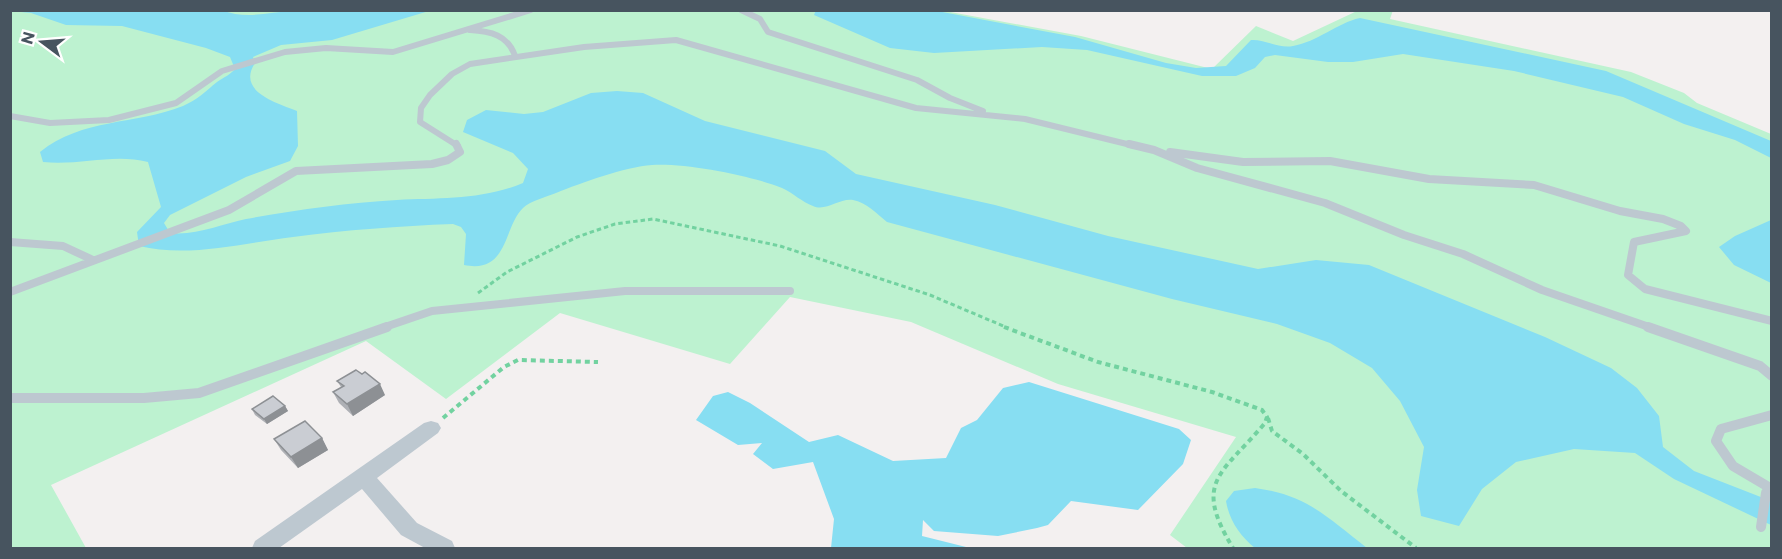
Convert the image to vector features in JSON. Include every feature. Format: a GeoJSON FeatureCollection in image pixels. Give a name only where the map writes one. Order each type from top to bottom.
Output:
{"type":"FeatureCollection","features":[{"type":"Feature","properties":{"kind":"street"},"geometry":{"type":"LineString","coordinates":[[263,549],[430,428]]}},
{"type":"Feature","properties":{"kind":"street"},"geometry":{"type":"LineString","coordinates":[[364,477],[409,529],[444,549]]}},
{"type":"Feature","properties":{"kind":"lane"},"geometry":{"type":"LineString","coordinates":[[10,116],[50,123],[75,123],[129,116],[176,103],[215,75],[261,60],[305,49],[393,52],[435,42],[463,30],[531,10]]}},
{"type":"Feature","properties":{"kind":"lane"},"geometry":{"type":"LineString","coordinates":[[741,10],[760,19],[768,32],[917,80],[950,98],[998,115]]}},
{"type":"Feature","properties":{"kind":"lane"},"geometry":{"type":"LineString","coordinates":[[486,23],[487,32]]}},
{"type":"Feature","properties":{"kind":"lane"},"geometry":{"type":"LineString","coordinates":[[463,30],[487,32],[506,38],[513,44],[515,56]]}},
{"type":"Feature","properties":{"kind":"lane"},"geometry":{"type":"LineString","coordinates":[[10,292],[138,242],[229,210],[296,171],[432,164],[448,160],[460,152],[459,146],[420,122],[421,108],[430,95],[452,74],[470,64],[584,47],[676,40],[895,103],[943,112],[998,115],[1105,136],[1154,150],[1197,168],[1325,204],[1404,235],[1463,254],[1515,279],[1760,366],[1772,376]]}},
{"type":"Feature","properties":{"kind":"lane"},"geometry":{"type":"LineString","coordinates":[[1154,150],[1243,162],[1330,161],[1429,179],[1534,185],[1620,211],[1663,219],[1681,226],[1686,231],[1670,237],[1648,238],[1634,242],[1629,275],[1645,289],[1772,321]]}},
{"type":"Feature","properties":{"kind":"lane"},"geometry":{"type":"LineString","coordinates":[[10,242],[63,246],[93,260]]}},
{"type":"Feature","properties":{"kind":"lane"},"geometry":{"type":"LineString","coordinates":[[10,398],[144,399],[199,393],[432,312],[626,291],[790,291]]}},
{"type":"Feature","properties":{"kind":"lane"},"geometry":{"type":"LineString","coordinates":[[1761,527],[1770,492],[1733,466],[1716,441],[1721,429],[1772,415]]}},
{"type":"Feature","properties":{"kind":"path"},"geometry":{"type":"LineString","coordinates":[[474,296],[507,273],[577,237],[615,224],[653,219],[780,246],[930,295],[977,317],[1098,362],[1212,392],[1262,410],[1272,431],[1303,454],[1341,491],[1416,549]]}},
{"type":"Feature","properties":{"kind":"path"},"geometry":{"type":"LineString","coordinates":[[430,428],[504,367],[518,360],[598,362]]}},
{"type":"Feature","properties":{"kind":"path"},"geometry":{"type":"LineString","coordinates":[[1233,549],[1220,530],[1213,513],[1210,491],[1224,466],[1252,439],[1267,417]]}},
{"type":"Feature","properties":{"kind":"green space"},"geometry":{"type":"Polygon","coordinates":[[[1393,10],[1390,19],[1631,72],[1684,93],[1697,103],[1771,134],[1771,548],[1187,548],[1170,535],[1236,437],[1058,384],[911,322],[790,297],[730,364],[560,313],[446,399],[366,341],[51,485],[86,548],[11,548],[10,11],[945,11],[1081,36],[1212,69],[1256,26],[1293,41],[1357,11],[1393,10]]]}},
{"type":"Feature","properties":{"kind":"water"},"geometry":{"type":"Polygon","coordinates":[[[221,10],[240,15],[311,10],[429,11],[332,40],[281,45],[253,57],[255,63],[251,73],[251,82],[255,89],[270,100],[297,111],[298,146],[290,161],[246,177],[170,215],[164,223],[170,233],[199,231],[246,219],[321,207],[378,201],[461,197],[508,189],[523,183],[528,169],[513,153],[463,132],[467,120],[486,110],[524,114],[543,112],[591,93],[617,91],[643,93],[705,121],[825,151],[856,174],[995,205],[1108,236],[1258,269],[1316,260],[1369,265],[1545,337],[1611,368],[1637,388],[1659,416],[1663,447],[1694,471],[1771,501],[1771,525],[1674,479],[1635,453],[1574,449],[1516,462],[1482,489],[1459,526],[1421,516],[1417,490],[1424,447],[1400,401],[1372,368],[1330,343],[1277,324],[1172,299],[887,222],[858,201],[848,200],[823,207],[813,206],[782,188],[717,171],[682,166],[641,166],[603,176],[538,199],[523,208],[517,216],[497,256],[489,263],[479,266],[464,265],[466,234],[461,227],[453,224],[333,232],[197,250],[139,246],[137,232],[161,207],[148,162],[109,159],[43,162],[40,152],[73,133],[165,112],[188,104],[235,69],[230,57],[206,48],[122,26],[66,25],[31,13],[11,11],[221,10]]]}},
{"type":"Feature","properties":{"kind":"water"},"geometry":{"type":"Polygon","coordinates":[[[816,10],[937,11],[1075,37],[1166,63],[1196,68],[1226,66],[1251,40],[1293,46],[1310,41],[1360,18],[1606,71],[1771,141],[1771,158],[1735,140],[1684,124],[1623,97],[1514,71],[1403,54],[1353,62],[1328,62],[1275,55],[1265,57],[1255,68],[1236,76],[1202,76],[1087,50],[1042,47],[934,53],[890,48],[814,15],[816,10]]]}},
{"type":"Feature","properties":{"kind":"water"},"geometry":{"type":"Polygon","coordinates":[[[1771,220],[1771,283],[1734,265],[1719,247],[1735,236],[1771,220]]]}},
{"type":"Feature","properties":{"kind":"water"},"geometry":{"type":"Polygon","coordinates":[[[1029,382],[1179,429],[1191,440],[1183,464],[1138,510],[1071,501],[1048,525],[998,536],[934,531],[923,520],[922,536],[970,548],[831,548],[834,519],[813,462],[773,469],[753,454],[762,443],[738,445],[696,420],[713,396],[728,392],[750,403],[809,442],[838,435],[893,461],[946,458],[961,428],[977,420],[1003,388],[1029,382]]]}},
{"type":"Feature","properties":{"kind":"water"},"geometry":{"type":"Polygon","coordinates":[[[1255,488],[1273,491],[1303,502],[1328,517],[1367,548],[1255,548],[1236,527],[1226,501],[1234,491],[1255,488]]]}},
{"type":"Feature","properties":{"kind":"building"},"geometry":{"type":"Polygon","coordinates":[[[356,370],[362,374],[365,372],[380,384],[347,404],[333,392],[344,386],[337,381],[356,370]]]}},
{"type":"Feature","properties":{"kind":"building"},"geometry":{"type":"Polygon","coordinates":[[[273,396],[285,406],[264,419],[252,409],[273,396]]]}},
{"type":"Feature","properties":{"kind":"building"},"geometry":{"type":"Polygon","coordinates":[[[305,421],[322,438],[291,457],[274,439],[305,421]]]}}]}
